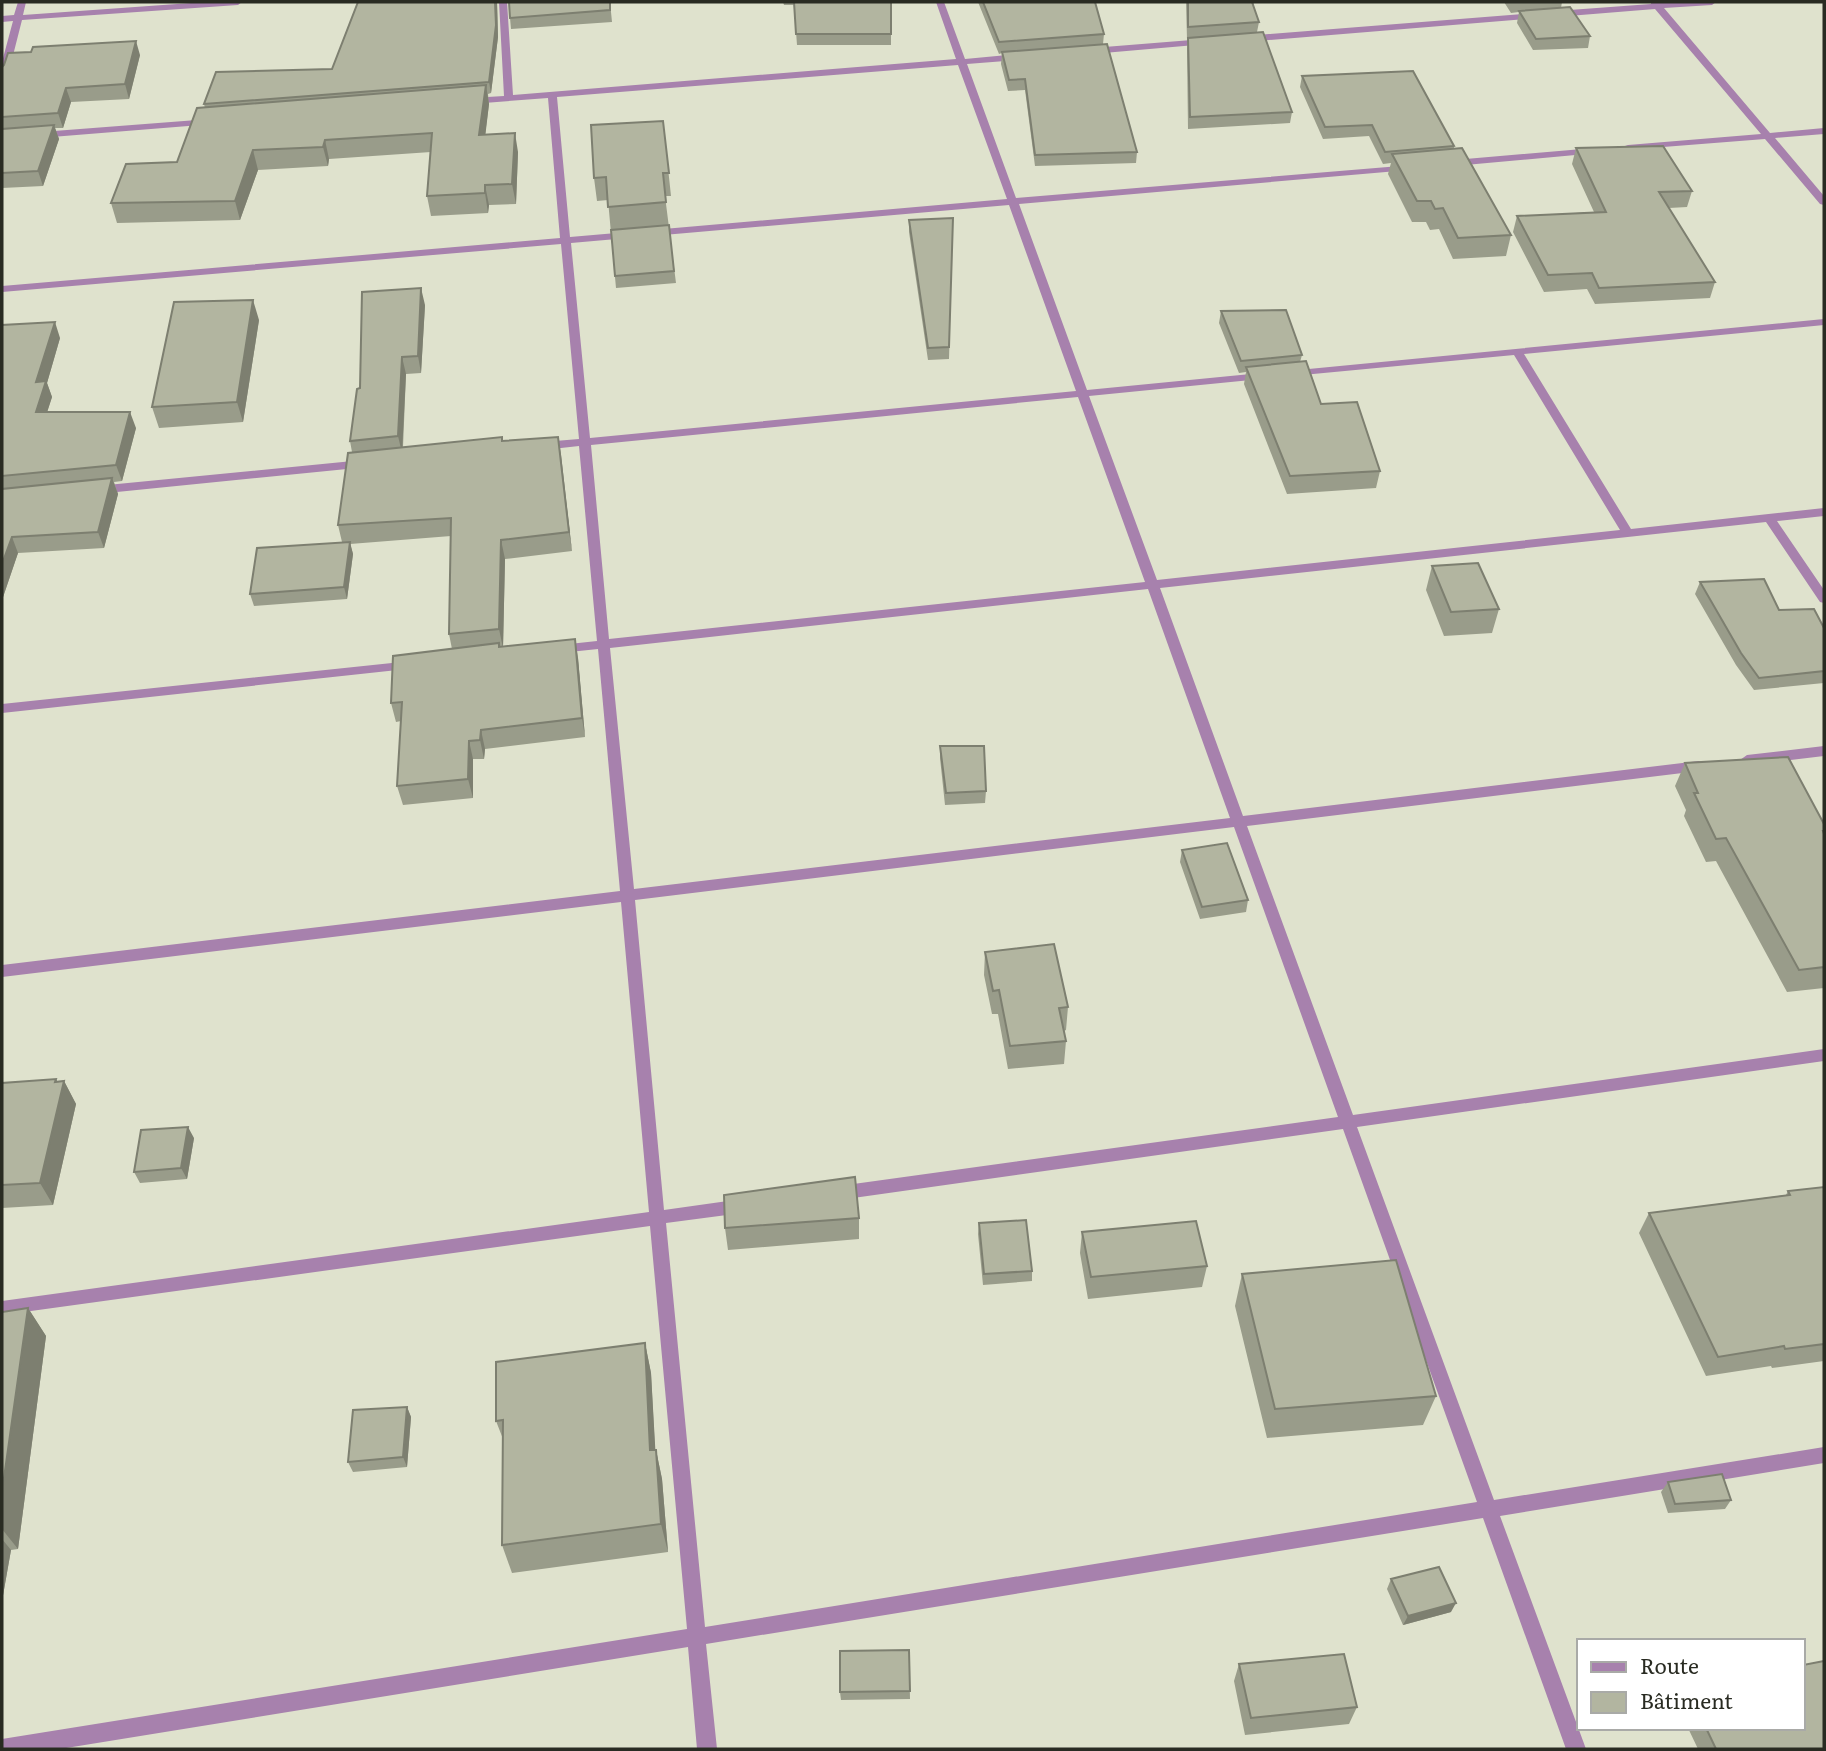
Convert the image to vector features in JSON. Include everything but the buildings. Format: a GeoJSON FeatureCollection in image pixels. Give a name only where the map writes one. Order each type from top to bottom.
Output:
{"type":"FeatureCollection","features":[{"type":"Feature","properties":{"kind":"street"},"geometry":{"type":"LineString","coordinates":[[2,79],[22,2]]}},
{"type":"Feature","properties":{"kind":"street"},"geometry":{"type":"LineString","coordinates":[[2,19],[239,2]]}},
{"type":"Feature","properties":{"kind":"street"},"geometry":{"type":"LineString","coordinates":[[503,2],[509,98]]}},
{"type":"Feature","properties":{"kind":"street"},"geometry":{"type":"LineString","coordinates":[[940,2],[1576,1749]]}},
{"type":"Feature","properties":{"kind":"street"},"geometry":{"type":"LineString","coordinates":[[1240,39],[1656,4],[1712,2]]}},
{"type":"Feature","properties":{"kind":"street"},"geometry":{"type":"LineString","coordinates":[[1656,4],[1824,202]]}},
{"type":"Feature","properties":{"kind":"street"},"geometry":{"type":"LineString","coordinates":[[1087,52],[1213,42]]}},
{"type":"Feature","properties":{"kind":"street"},"geometry":{"type":"LineString","coordinates":[[454,102],[1032,56]]}},
{"type":"Feature","properties":{"kind":"street"},"geometry":{"type":"LineString","coordinates":[[552,94],[707,1749]]}},
{"type":"Feature","properties":{"kind":"street"},"geometry":{"type":"LineString","coordinates":[[2,138],[221,121]]}},
{"type":"Feature","properties":{"kind":"street"},"geometry":{"type":"LineString","coordinates":[[1617,149],[1824,131]]}},
{"type":"Feature","properties":{"kind":"street"},"geometry":{"type":"LineString","coordinates":[[1438,164],[1603,150]]}},
{"type":"Feature","properties":{"kind":"street"},"geometry":{"type":"LineString","coordinates":[[647,233],[1425,165]]}},
{"type":"Feature","properties":{"kind":"street"},"geometry":{"type":"LineString","coordinates":[[2,289],[633,234]]}},
{"type":"Feature","properties":{"kind":"street"},"geometry":{"type":"LineString","coordinates":[[529,448],[1824,321]]}},
{"type":"Feature","properties":{"kind":"street"},"geometry":{"type":"LineString","coordinates":[[1517,351],[1628,534]]}},
{"type":"Feature","properties":{"kind":"street"},"geometry":{"type":"LineString","coordinates":[[85,491],[376,463]]}},
{"type":"Feature","properties":{"kind":"street"},"geometry":{"type":"LineString","coordinates":[[549,650],[1824,512]]}},
{"type":"Feature","properties":{"kind":"street"},"geometry":{"type":"LineString","coordinates":[[1769,518],[1824,598]]}},
{"type":"Feature","properties":{"kind":"street"},"geometry":{"type":"LineString","coordinates":[[2,709],[426,663]]}},
{"type":"Feature","properties":{"kind":"street"},"geometry":{"type":"LineString","coordinates":[[2,971],[1824,751]]}},
{"type":"Feature","properties":{"kind":"street"},"geometry":{"type":"LineString","coordinates":[[823,1195],[1824,1055]]}},
{"type":"Feature","properties":{"kind":"street"},"geometry":{"type":"LineString","coordinates":[[2,1308],[754,1205]]}},
{"type":"Feature","properties":{"kind":"street"},"geometry":{"type":"LineString","coordinates":[[2,1749],[1824,1455]]}}]}
